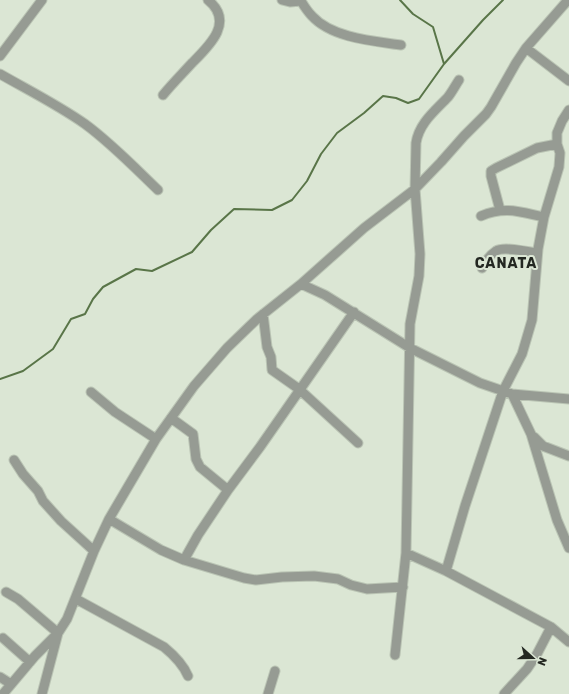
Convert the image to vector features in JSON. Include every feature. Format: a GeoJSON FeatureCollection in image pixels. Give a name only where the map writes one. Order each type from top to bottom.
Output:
{"type":"FeatureCollection","features":[{"type":"Feature","properties":{"kind":"street"},"geometry":{"type":"LineString","coordinates":[[0,56],[42,0]]}},
{"type":"Feature","properties":{"kind":"street"},"geometry":{"type":"LineString","coordinates":[[162,95],[211,44],[218,32],[220,23],[219,14],[212,3],[208,0]]}},
{"type":"Feature","properties":{"kind":"street"},"geometry":{"type":"LineString","coordinates":[[282,0],[290,2],[301,1],[311,16],[325,26],[354,38],[401,45]]}},
{"type":"Feature","properties":{"kind":"street"},"geometry":{"type":"LineString","coordinates":[[3,694],[30,662],[58,633],[67,619],[94,551],[109,519],[156,439],[194,386],[227,348],[263,314],[301,284],[364,228],[415,189],[486,114],[526,48],[568,0]]}},
{"type":"Feature","properties":{"kind":"street"},"geometry":{"type":"LineString","coordinates":[[526,48],[569,81]]}},
{"type":"Feature","properties":{"kind":"street"},"geometry":{"type":"LineString","coordinates":[[0,74],[48,101],[84,124],[110,144],[158,190]]}},
{"type":"Feature","properties":{"kind":"street"},"geometry":{"type":"LineString","coordinates":[[395,655],[406,553],[410,324],[419,276],[420,254],[415,189],[417,136],[420,128],[449,96],[459,80]]}},
{"type":"Feature","properties":{"kind":"street"},"geometry":{"type":"LineString","coordinates":[[446,571],[465,506],[508,393],[532,320],[537,253],[544,217],[559,166],[560,153],[557,144],[557,132],[569,110]]}},
{"type":"Feature","properties":{"kind":"street"},"geometry":{"type":"LineString","coordinates":[[500,210],[491,171],[537,148],[557,144]]}},
{"type":"Feature","properties":{"kind":"street"},"geometry":{"type":"LineString","coordinates":[[481,216],[500,210],[507,210],[544,217]]}},
{"type":"Feature","properties":{"kind":"street"},"geometry":{"type":"LineString","coordinates":[[482,268],[498,250],[504,249],[537,253]]}},
{"type":"Feature","properties":{"kind":"street"},"geometry":{"type":"LineString","coordinates":[[301,284],[325,295],[354,312],[410,348],[480,383],[508,393],[569,399]]}},
{"type":"Feature","properties":{"kind":"street"},"geometry":{"type":"LineString","coordinates":[[184,560],[198,535],[228,490],[260,447],[354,312]]}},
{"type":"Feature","properties":{"kind":"street"},"geometry":{"type":"LineString","coordinates":[[263,314],[267,347],[271,357],[271,368],[299,390],[358,443]]}},
{"type":"Feature","properties":{"kind":"street"},"geometry":{"type":"LineString","coordinates":[[90,392],[116,412],[156,439]]}},
{"type":"Feature","properties":{"kind":"street"},"geometry":{"type":"LineString","coordinates":[[508,393],[531,434],[539,443],[569,456]]}},
{"type":"Feature","properties":{"kind":"street"},"geometry":{"type":"LineString","coordinates":[[171,418],[193,434],[196,459],[200,467],[228,490]]}},
{"type":"Feature","properties":{"kind":"street"},"geometry":{"type":"LineString","coordinates":[[531,434],[550,498],[569,548]]}},
{"type":"Feature","properties":{"kind":"street"},"geometry":{"type":"LineString","coordinates":[[14,460],[23,474],[38,491],[43,501],[61,521],[94,551]]}},
{"type":"Feature","properties":{"kind":"street"},"geometry":{"type":"LineString","coordinates":[[109,519],[123,526],[145,541],[184,560],[219,571],[256,580],[282,577],[314,576],[338,579],[367,589],[403,587]]}},
{"type":"Feature","properties":{"kind":"street"},"geometry":{"type":"LineString","coordinates":[[406,553],[446,571],[551,627],[569,642]]}},
{"type":"Feature","properties":{"kind":"street"},"geometry":{"type":"LineString","coordinates":[[6,592],[18,599],[58,633]]}},
{"type":"Feature","properties":{"kind":"street"},"geometry":{"type":"LineString","coordinates":[[76,599],[164,647],[174,655],[185,669],[188,676]]}},
{"type":"Feature","properties":{"kind":"street"},"geometry":{"type":"LineString","coordinates":[[504,694],[527,669],[537,654],[551,627]]}},
{"type":"Feature","properties":{"kind":"street"},"geometry":{"type":"LineString","coordinates":[[42,694],[58,633]]}},
{"type":"Feature","properties":{"kind":"street"},"geometry":{"type":"LineString","coordinates":[[4,638],[30,662]]}},
{"type":"Feature","properties":{"kind":"street"},"geometry":{"type":"LineString","coordinates":[[268,694],[274,671]]}},
{"type":"Feature","properties":{"kind":"street"},"geometry":{"type":"LineString","coordinates":[[0,677],[11,684]]}},
{"type":"Feature","properties":{"kind":"waterway"},"geometry":{"type":"LineString","coordinates":[[400,0],[413,14],[433,27],[444,64]]}},
{"type":"Feature","properties":{"kind":"waterway"},"geometry":{"type":"LineString","coordinates":[[0,379],[23,371],[53,349],[71,319],[85,314],[93,299],[103,287],[136,269],[152,271],[192,252],[211,230],[234,209],[272,210],[292,200],[307,181],[321,154],[337,133],[364,113],[383,96],[396,98],[408,103],[419,99],[444,64],[503,0]]}},
{"type":"Feature","properties":{"kind":"district","name":"CANATA"},"geometry":{"type":"Point","coordinates":[506,263]}}]}
